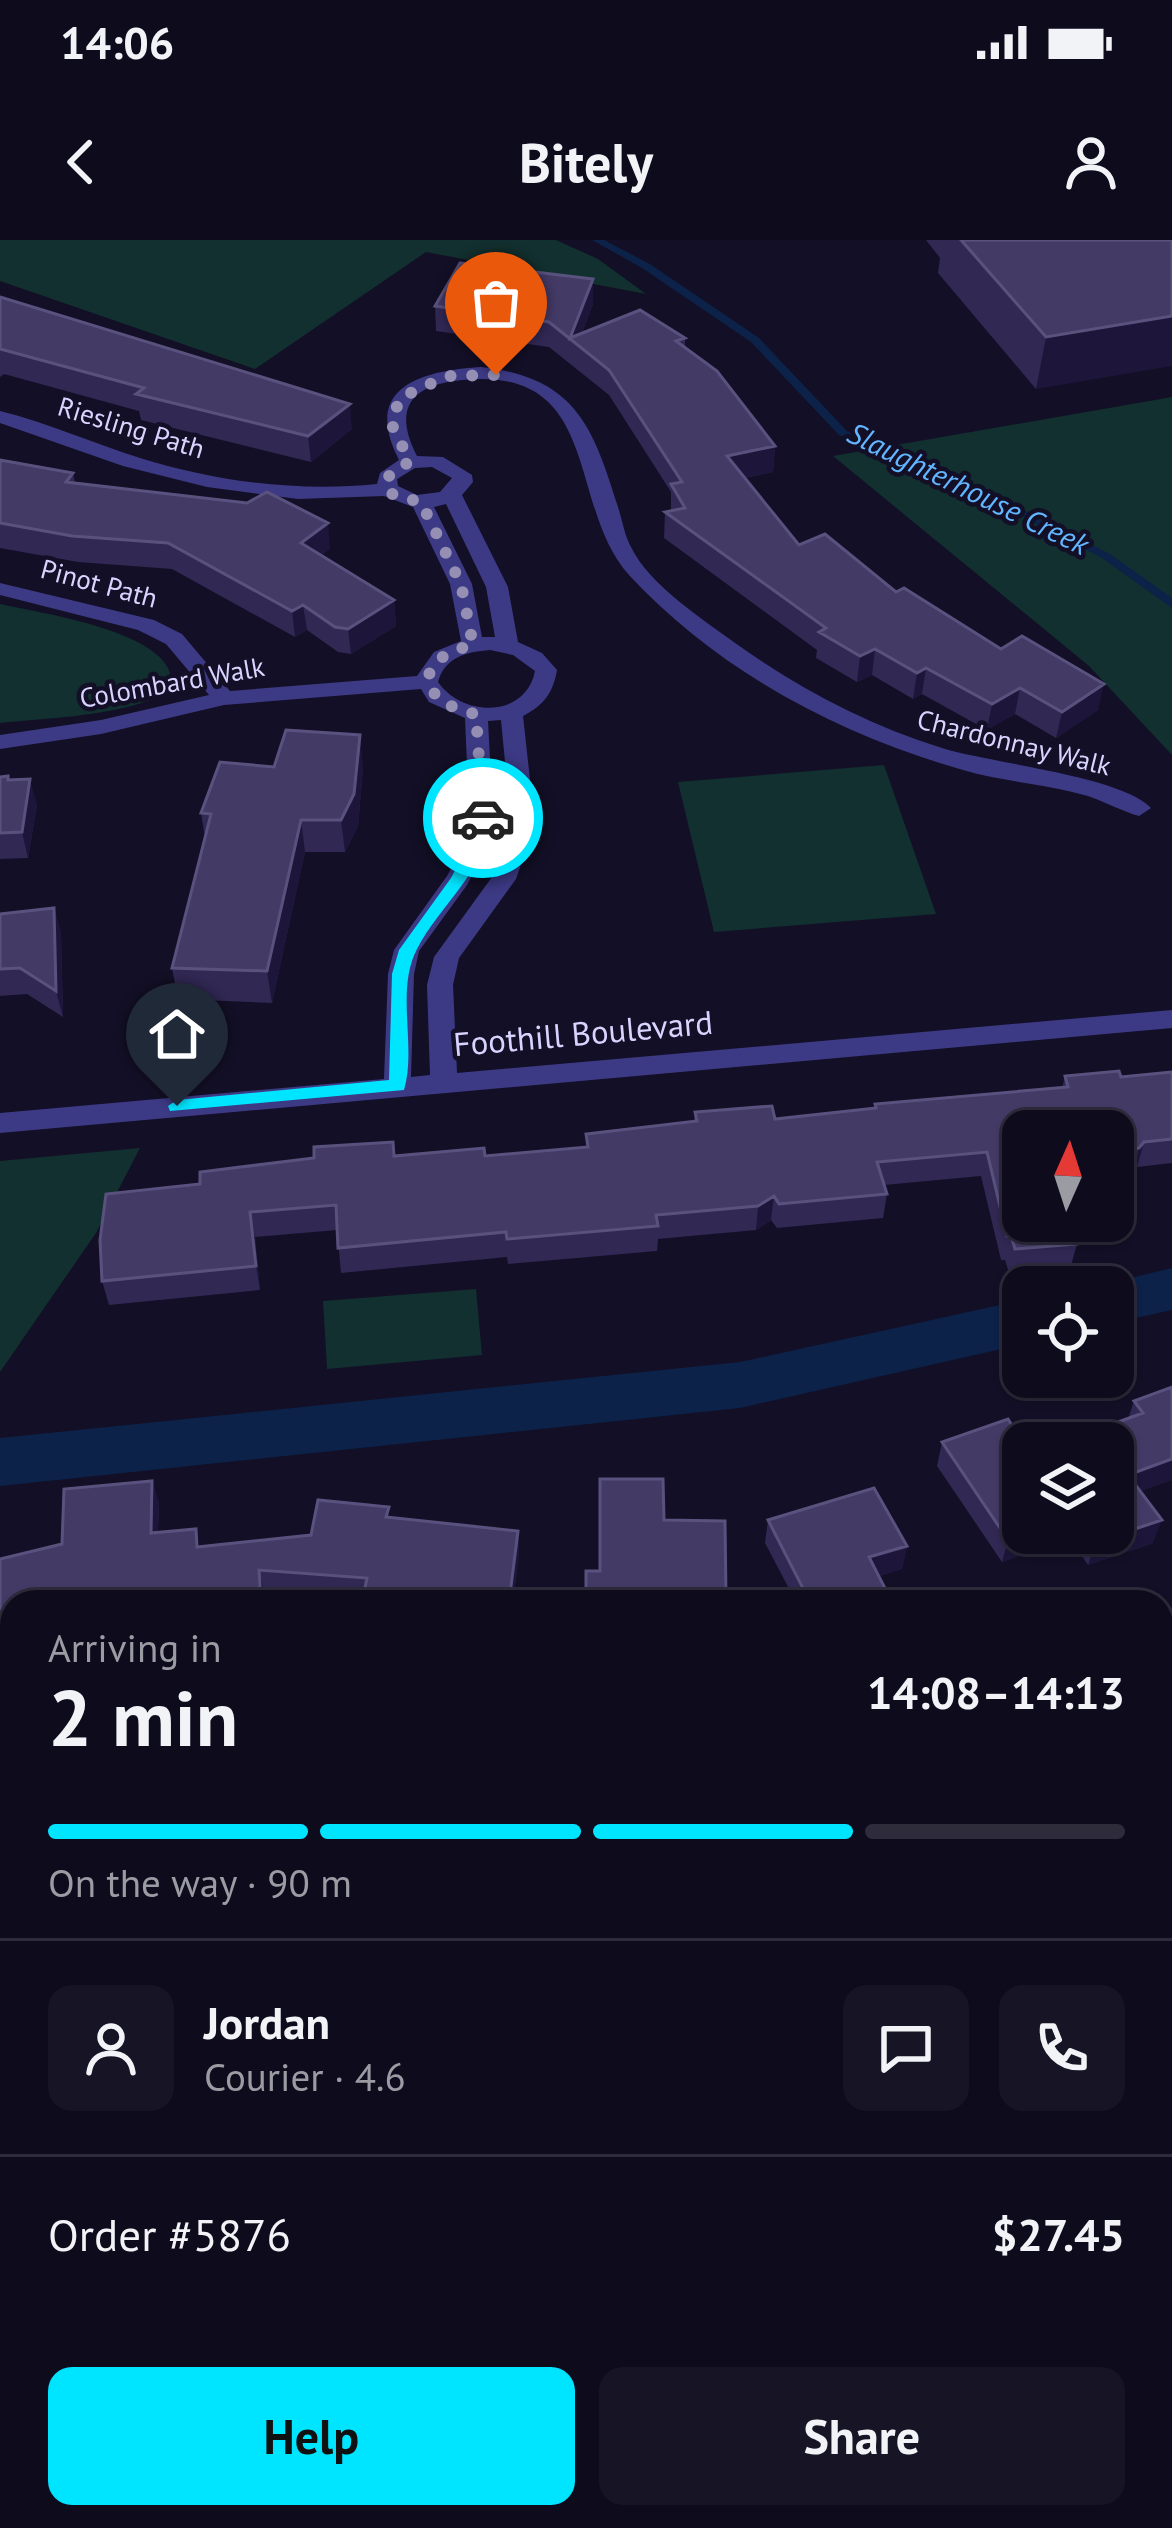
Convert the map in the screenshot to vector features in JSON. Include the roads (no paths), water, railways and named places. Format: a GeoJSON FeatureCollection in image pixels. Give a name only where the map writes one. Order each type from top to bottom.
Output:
{"type":"FeatureCollection","features":[{"type":"Feature","properties":{"kind":"street","name":"Chardonnay Walk"},"geometry":{"type":"LineString","coordinates":[[410,462],[391,423],[394,406],[409,391],[447,376],[469,374],[532,383],[551,394],[564,410],[594,469],[624,555],[689,617],[772,684],[856,725],[918,748],[977,767],[1077,784],[1139,808]]}},
{"type":"Feature","properties":{"kind":"street","name":"Riesling Path"},"geometry":{"type":"LineString","coordinates":[[0,416],[151,468],[290,493],[388,490]]}},
{"type":"Feature","properties":{"kind":"street"},"geometry":{"type":"LineString","coordinates":[[436,460],[457,469],[463,482],[452,495],[421,502],[401,499],[388,490],[387,477],[410,462],[436,460]]}},
{"type":"Feature","properties":{"kind":"street"},"geometry":{"type":"LineString","coordinates":[[452,495],[497,587],[507,645]]}},
{"type":"Feature","properties":{"kind":"street"},"geometry":{"type":"LineString","coordinates":[[421,502],[461,584],[473,645]]}},
{"type":"Feature","properties":{"kind":"street","name":"Pinot Path"},"geometry":{"type":"LineString","coordinates":[[0,589],[146,625],[174,639],[224,698]]}},
{"type":"Feature","properties":{"kind":"street"},"geometry":{"type":"LineString","coordinates":[[473,645],[507,645],[538,659],[546,682],[541,694],[512,711],[476,714],[442,703],[428,682],[428,672],[444,655],[473,645]]}},
{"type":"Feature","properties":{"kind":"street","name":"Colombard Walk"},"geometry":{"type":"LineString","coordinates":[[0,742],[101,727],[224,698],[428,682]]}},
{"type":"Feature","properties":{"kind":"street"},"geometry":{"type":"LineString","coordinates":[[444,1081],[440,985],[447,958],[504,879],[523,825],[512,711]]}},
{"type":"Feature","properties":{"kind":"street"},"geometry":{"type":"LineString","coordinates":[[398,1086],[401,974],[407,950],[458,880],[482,834],[476,714]]}},
{"type":"Feature","properties":{"kind":"street","name":"Foothill Boulevard"},"geometry":{"type":"LineString","coordinates":[[0,1123],[1172,1019]]}},
{"type":"Feature","properties":{"kind":"waterway","name":"Slaughterhouse Creek"},"geometry":{"type":"LineString","coordinates":[[597,240],[646,266],[755,340],[843,433],[977,490],[1106,556],[1172,604]]}},
{"type":"Feature","properties":{"kind":"waterway"},"geometry":{"type":"LineString","coordinates":[[1134,1297],[1172,1289]]}},
{"type":"Feature","properties":{"kind":"waterway"},"geometry":{"type":"LineString","coordinates":[[0,1462],[740,1385],[1002,1327]]}}]}
